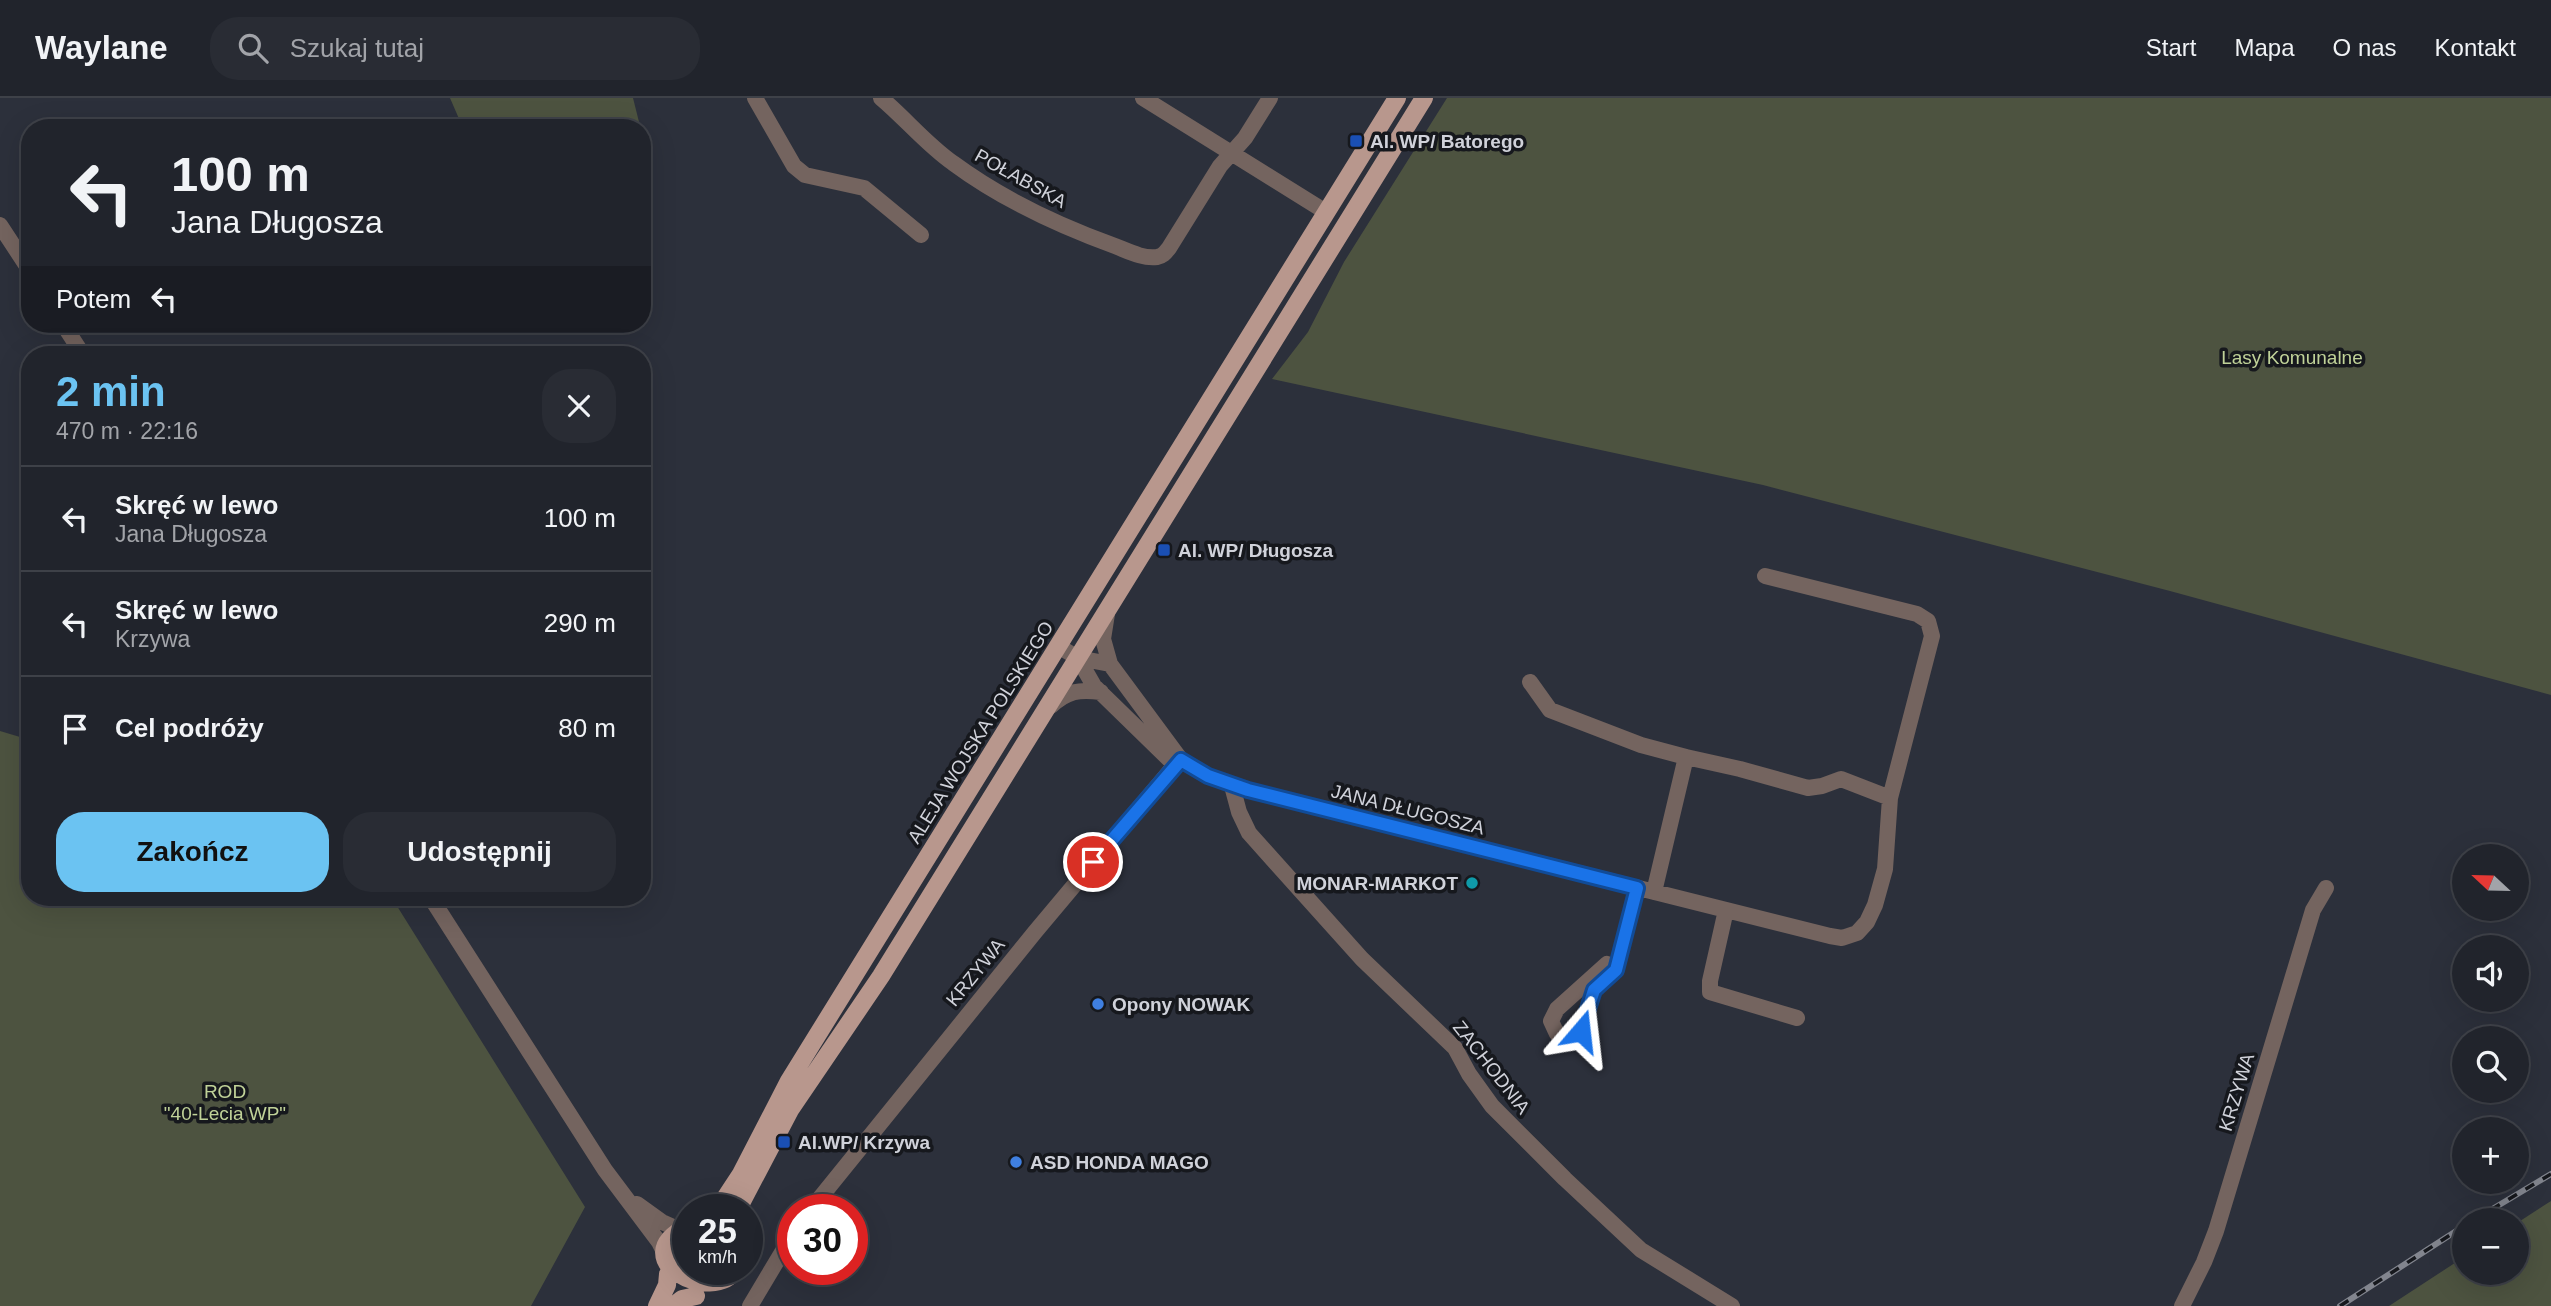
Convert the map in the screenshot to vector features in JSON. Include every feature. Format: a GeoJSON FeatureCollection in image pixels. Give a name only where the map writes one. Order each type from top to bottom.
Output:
{"type":"FeatureCollection","features":[{"type":"Feature","properties":{"kind":"main road","name":"ALEJA WOJSKA POLSKIEGO"},"geometry":{"type":"LineString","coordinates":[[728,1194],[789,1082],[1396,98]]}},
{"type":"Feature","properties":{"kind":"main road"},"geometry":{"type":"LineString","coordinates":[[746,1194],[790,1110],[858,1013],[1424,98]]}},
{"type":"Feature","properties":{"kind":"main road"},"geometry":{"type":"LineString","coordinates":[[1284,280],[1304,292]]}},
{"type":"Feature","properties":{"kind":"main road"},"geometry":{"type":"LineString","coordinates":[[966,795],[985,808]]}},
{"type":"Feature","properties":{"kind":"main road"},"geometry":{"type":"LineString","coordinates":[[657,1306],[667,1285],[665,1254],[672,1239]]}},
{"type":"Feature","properties":{"kind":"main road"},"geometry":{"type":"LineString","coordinates":[[668,1273],[677,1287],[696,1296]]}},
{"type":"Feature","properties":{"kind":"main road"},"geometry":{"type":"LineString","coordinates":[[673,1306],[687,1297],[710,1295],[727,1285]]}},
{"type":"Feature","properties":{"kind":"street"},"geometry":{"type":"LineString","coordinates":[[755,98],[794,166],[806,175],[864,188],[921,235]]}},
{"type":"Feature","properties":{"kind":"street","name":"POŁABSKA"},"geometry":{"type":"LineString","coordinates":[[881,98],[952,162],[1023,207],[1071,230],[1149,257],[1160,257],[1170,248],[1220,166],[1233,153]]}},
{"type":"Feature","properties":{"kind":"street"},"geometry":{"type":"LineString","coordinates":[[1143,98],[1326,212]]}},
{"type":"Feature","properties":{"kind":"street"},"geometry":{"type":"LineString","coordinates":[[1233,153],[1270,98]]}},
{"type":"Feature","properties":{"kind":"street"},"geometry":{"type":"LineString","coordinates":[[0,225],[21,257]]}},
{"type":"Feature","properties":{"kind":"street","name":"JANA DŁUGOSZA"},"geometry":{"type":"LineString","coordinates":[[1178,763],[1232,786],[1726,910],[1823,926],[1842,939],[1863,928],[1871,916],[1885,869],[1890,798],[1932,636],[1928,621],[1917,614],[1765,576]]}},
{"type":"Feature","properties":{"kind":"street"},"geometry":{"type":"LineString","coordinates":[[1109,608],[1102,631],[1110,664],[1178,763]]}},
{"type":"Feature","properties":{"kind":"street"},"geometry":{"type":"LineString","coordinates":[[1058,646],[1078,658],[1110,664]]}},
{"type":"Feature","properties":{"kind":"street"},"geometry":{"type":"LineString","coordinates":[[1078,658],[1086,674],[1101,692],[1178,763]]}},
{"type":"Feature","properties":{"kind":"street"},"geometry":{"type":"LineString","coordinates":[[1530,682],[1550,710],[1641,745],[1808,788],[1841,779],[1890,798]]}},
{"type":"Feature","properties":{"kind":"street"},"geometry":{"type":"LineString","coordinates":[[1046,710],[1065,694],[1075,690],[1101,692]]}},
{"type":"Feature","properties":{"kind":"street"},"geometry":{"type":"LineString","coordinates":[[1654,892],[1686,757]]}},
{"type":"Feature","properties":{"kind":"street","name":"KRZYWA"},"geometry":{"type":"LineString","coordinates":[[823,1194],[1035,932],[1178,763]]}},
{"type":"Feature","properties":{"kind":"street","name":"ZACHODNIA"},"geometry":{"type":"LineString","coordinates":[[1232,786],[1239,813],[1249,833],[1362,958],[1455,1048],[1468,1074],[1492,1106],[1641,1250],[1732,1306]]}},
{"type":"Feature","properties":{"kind":"street"},"geometry":{"type":"LineString","coordinates":[[1616,970],[1607,964],[1557,1009],[1551,1024],[1557,1034],[1570,1038],[1578,1034],[1594,990],[1616,970],[1637,888]]}},
{"type":"Feature","properties":{"kind":"street","name":"KRZYWA"},"geometry":{"type":"LineString","coordinates":[[2182,1306],[2216,1231],[2313,910],[2326,888]]}},
{"type":"Feature","properties":{"kind":"street"},"geometry":{"type":"LineString","coordinates":[[436,906],[605,1170],[665,1254]]}},
{"type":"Feature","properties":{"kind":"street"},"geometry":{"type":"LineString","coordinates":[[1726,910],[1710,981],[1710,992],[1797,1018]]}},
{"type":"Feature","properties":{"kind":"street"},"geometry":{"type":"LineString","coordinates":[[624,1194],[662,1222],[672,1225]]}},
{"type":"Feature","properties":{"kind":"street"},"geometry":{"type":"LineString","coordinates":[[750,1306],[777,1261]]}},
{"type":"Feature","properties":{"kind":"green space"},"geometry":{"type":"Polygon","coordinates":[[[450,98],[633,98],[638,119],[459,119],[450,98]]]}},
{"type":"Feature","properties":{"kind":"green space","name":"Lasy Komunalne"},"geometry":{"type":"Polygon","coordinates":[[[1447,98],[2551,98],[2551,695],[2170,591],[1763,485],[1272,379],[1308,332],[1344,262],[1447,98]]]}},
{"type":"Feature","properties":{"kind":"green space","name":"ROD \"40-Lecia WP\""},"geometry":{"type":"Polygon","coordinates":[[[0,731],[21,737],[21,906],[397,906],[585,1207],[531,1306],[0,1306],[0,731]]]}},
{"type":"Feature","properties":{"kind":"green space"},"geometry":{"type":"Polygon","coordinates":[[[2551,1201],[2551,1306],[2389,1306],[2452,1265],[2452,1285],[2529,1285],[2529,1215],[2551,1201]]]}},
{"type":"Feature","properties":{"kind":"railway"},"geometry":{"type":"LineString","coordinates":[[2494,1208],[2551,1174]]}},
{"type":"Feature","properties":{"kind":"railway"},"geometry":{"type":"LineString","coordinates":[[2340,1306],[2452,1234]]}},
{"type":"Feature","properties":{"kind":"place","name":"Al. WP/ Batorego"},"geometry":{"type":"Point","coordinates":[1356,141]}},
{"type":"Feature","properties":{"kind":"place","name":"Al. WP/ Długosza"},"geometry":{"type":"Point","coordinates":[1164,550]}},
{"type":"Feature","properties":{"kind":"place","name":"MONAR-MARKOT"},"geometry":{"type":"Point","coordinates":[1472,883]}},
{"type":"Feature","properties":{"kind":"place","name":"Opony NOWAK"},"geometry":{"type":"Point","coordinates":[1098,1004]}},
{"type":"Feature","properties":{"kind":"place","name":"Al.WP/ Krzywa"},"geometry":{"type":"Point","coordinates":[784,1142]}},
{"type":"Feature","properties":{"kind":"place","name":"ASD HONDA MAGO"},"geometry":{"type":"Point","coordinates":[1016,1162]}},
{"type":"Feature","properties":{"kind":"route"},"geometry":{"type":"LineString","coordinates":[[1093,862],[1181,760],[1232,786],[1637,888],[1616,970],[1594,990],[1581,1031]]}}]}
